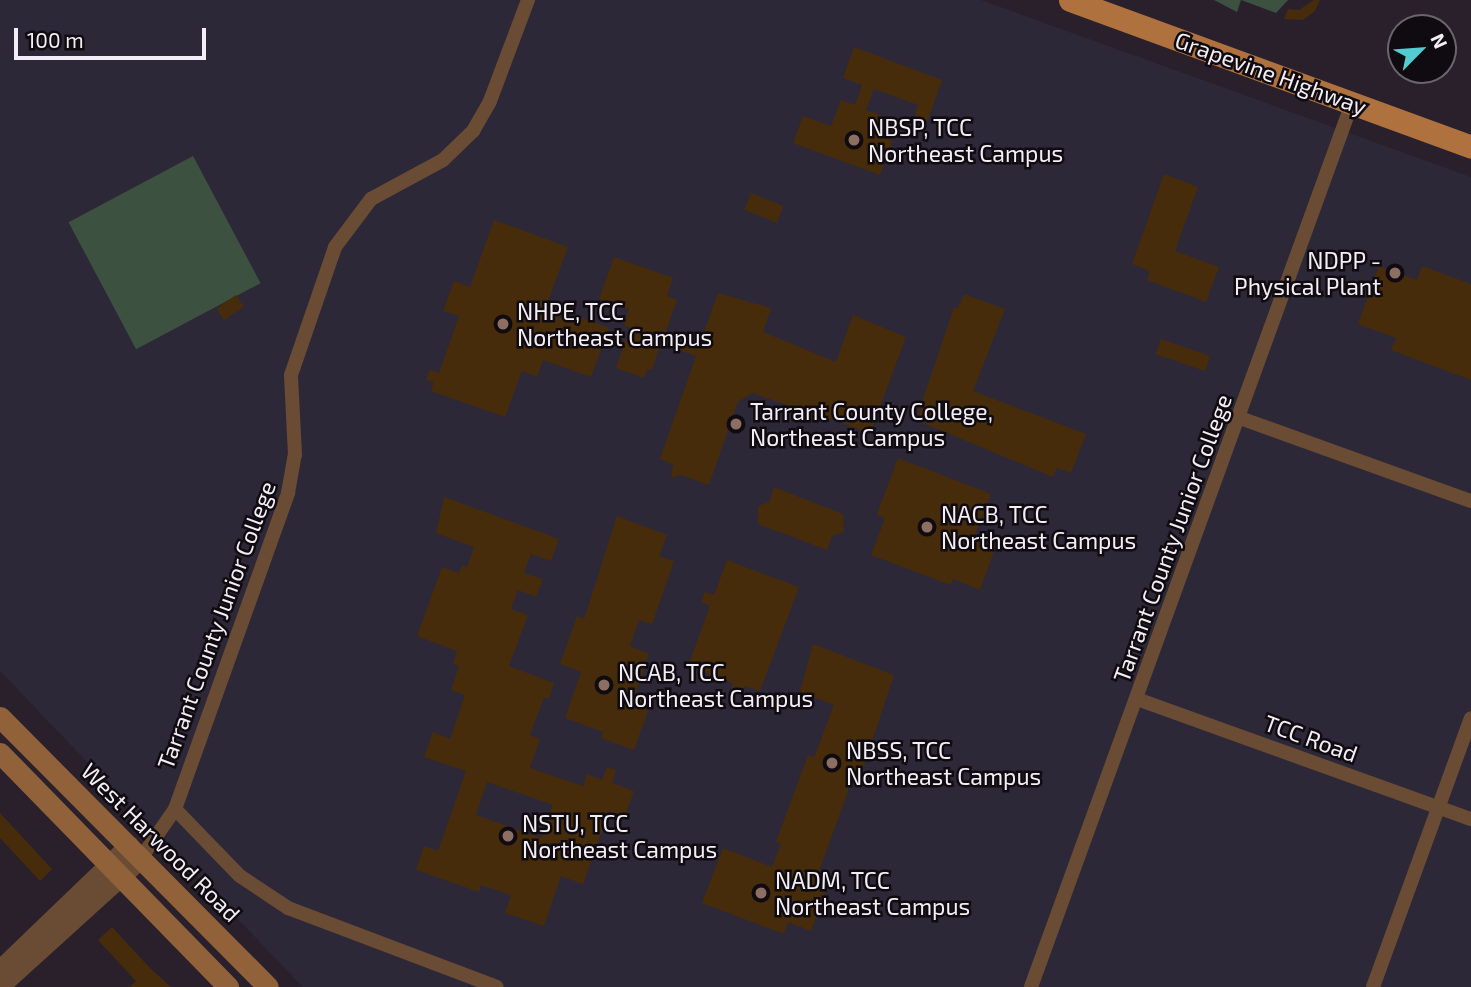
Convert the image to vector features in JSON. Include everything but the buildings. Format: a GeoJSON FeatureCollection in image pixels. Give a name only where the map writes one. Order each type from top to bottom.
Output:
{"type":"FeatureCollection","features":[{"type":"Feature","properties":{"kind":"main road","name":"Grapevine Highway"},"geometry":{"type":"LineString","coordinates":[[1070,0],[1471,147]]}},
{"type":"Feature","properties":{"kind":"main road","name":"West Harwood Road"},"geometry":{"type":"LineString","coordinates":[[0,717],[268,987]]}},
{"type":"Feature","properties":{"kind":"main road"},"geometry":{"type":"LineString","coordinates":[[0,753],[228,987]]}},
{"type":"Feature","properties":{"kind":"street","name":"Tarrant County Junior College"},"geometry":{"type":"LineString","coordinates":[[135,852],[175,809],[289,493],[295,455],[291,374],[335,247],[372,198],[443,160],[473,131],[490,101],[528,0]]}},
{"type":"Feature","properties":{"kind":"street","name":"Tarrant County Junior College"},"geometry":{"type":"LineString","coordinates":[[1031,987],[1240,418],[1352,103]]}},
{"type":"Feature","properties":{"kind":"street"},"geometry":{"type":"LineString","coordinates":[[1240,418],[1471,501]]}},
{"type":"Feature","properties":{"kind":"street","name":"TCC Road"},"geometry":{"type":"LineString","coordinates":[[1137,699],[1471,819]]}},
{"type":"Feature","properties":{"kind":"street"},"geometry":{"type":"LineString","coordinates":[[1373,987],[1471,718]]}},
{"type":"Feature","properties":{"kind":"street"},"geometry":{"type":"LineString","coordinates":[[175,809],[240,876],[288,908],[497,987]]}},
{"type":"Feature","properties":{"kind":"street"},"geometry":{"type":"LineString","coordinates":[[0,986],[135,852]]}},
{"type":"Feature","properties":{"kind":"street"},"geometry":{"type":"LineString","coordinates":[[0,969],[115,871]]}},
{"type":"Feature","properties":{"kind":"shaded area","name":"Tarrant County College, Northeast Campus"},"geometry":{"type":"Polygon","coordinates":[[[0,0],[981,0],[1471,177],[1471,987],[303,987],[0,671],[0,0]]]}},
{"type":"Feature","properties":{"kind":"green space"},"geometry":{"type":"Polygon","coordinates":[[[1214,0],[1241,0],[1237,12],[1214,0]]]}},
{"type":"Feature","properties":{"kind":"green space"},"geometry":{"type":"Polygon","coordinates":[[[1241,0],[1288,0],[1276,13],[1241,0]]]}},
{"type":"Feature","properties":{"kind":"green space"},"geometry":{"type":"Polygon","coordinates":[[[193,156],[261,283],[136,349],[69,222],[193,156]]]}},
{"type":"Feature","properties":{"kind":"place","name":"NBSP, TCC Northeast Campus"},"geometry":{"type":"Point","coordinates":[854,140]}},
{"type":"Feature","properties":{"kind":"place","name":"NDPP - Physical Plant"},"geometry":{"type":"Point","coordinates":[1395,273]}},
{"type":"Feature","properties":{"kind":"place","name":"NHPE, TCC Northeast Campus"},"geometry":{"type":"Point","coordinates":[503,324]}},
{"type":"Feature","properties":{"kind":"place","name":"Tarrant County College, Northeast Campus"},"geometry":{"type":"Point","coordinates":[736,424]}},
{"type":"Feature","properties":{"kind":"place","name":"NACB, TCC Northeast Campus"},"geometry":{"type":"Point","coordinates":[927,527]}},
{"type":"Feature","properties":{"kind":"place","name":"NCAB, TCC Northeast Campus"},"geometry":{"type":"Point","coordinates":[604,685]}},
{"type":"Feature","properties":{"kind":"place","name":"NBSS, TCC Northeast Campus"},"geometry":{"type":"Point","coordinates":[832,763]}},
{"type":"Feature","properties":{"kind":"place","name":"NSTU, TCC Northeast Campus"},"geometry":{"type":"Point","coordinates":[508,836]}},
{"type":"Feature","properties":{"kind":"place","name":"NADM, TCC Northeast Campus"},"geometry":{"type":"Point","coordinates":[761,893]}}]}
